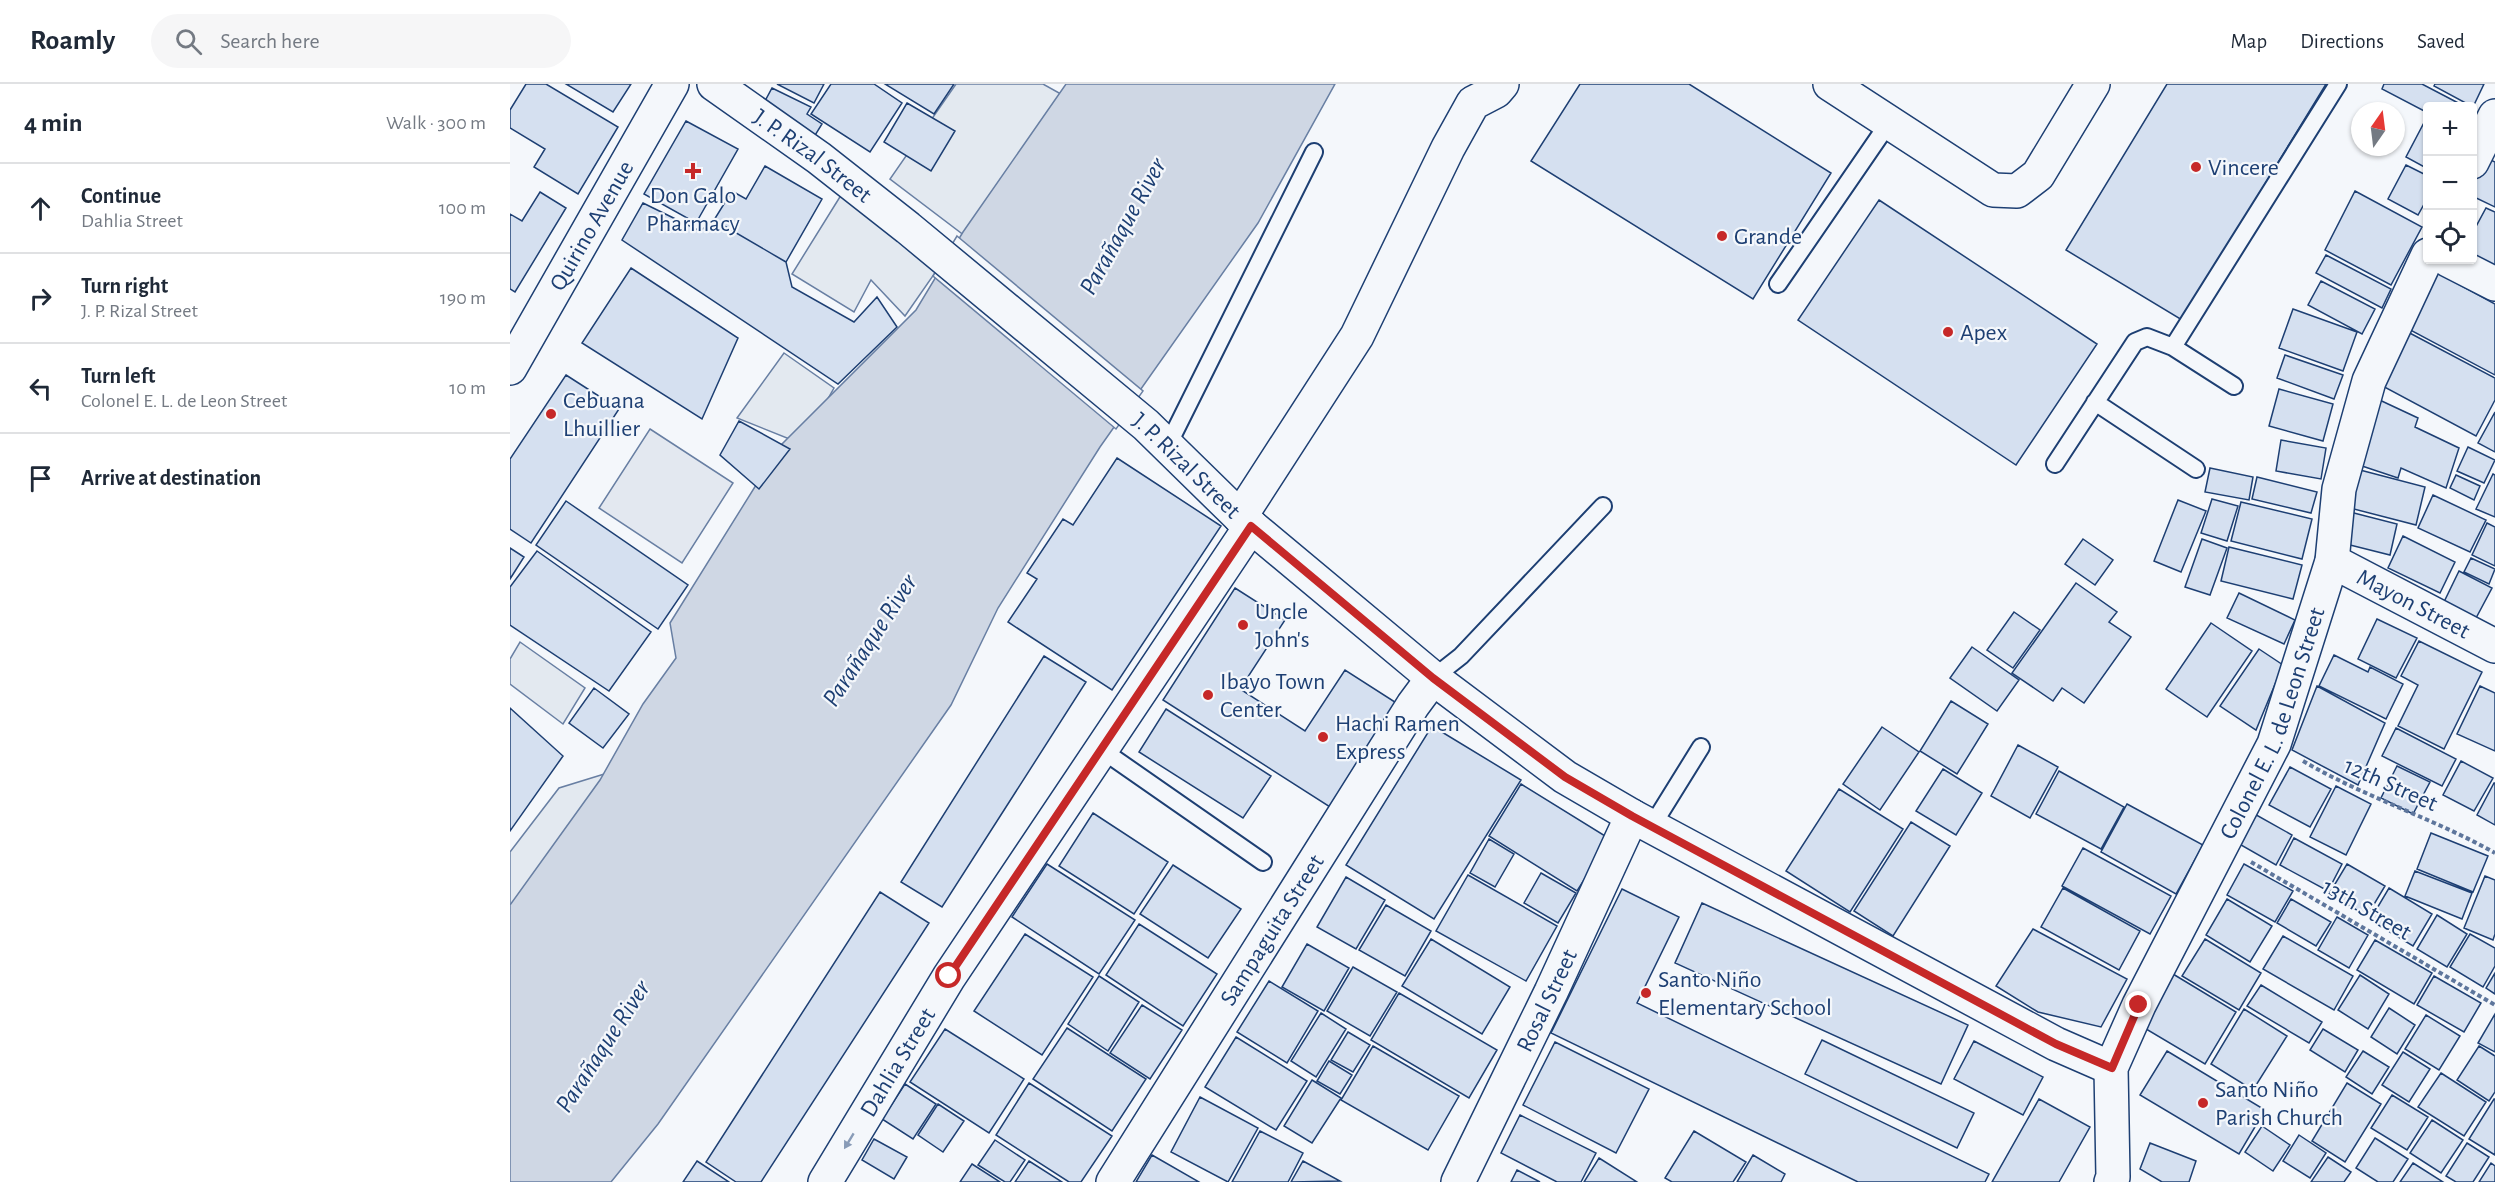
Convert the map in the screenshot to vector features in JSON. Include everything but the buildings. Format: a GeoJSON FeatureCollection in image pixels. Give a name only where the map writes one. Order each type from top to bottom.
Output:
{"type":"FeatureCollection","features":[{"type":"Feature","properties":{"kind":"street","name":"Quirino Avenue"},"geometry":{"type":"LineString","coordinates":[[510,368],[672,84]]}},
{"type":"Feature","properties":{"kind":"street","name":"J. P. Rizal Street"},"geometry":{"type":"LineString","coordinates":[[714,84],[819,158],[908,228],[1157,435],[1245,522],[1433,678],[1565,777],[1642,821],[2056,1044],[2112,1068]]}},
{"type":"Feature","properties":{"kind":"street"},"geometry":{"type":"LineString","coordinates":[[1471,94],[1496,91],[1502,84]]}},
{"type":"Feature","properties":{"kind":"street"},"geometry":{"type":"LineString","coordinates":[[1830,84],[1888,124],[1993,190],[2017,191],[2038,175],[2093,84]]}},
{"type":"Feature","properties":{"kind":"street","name":"Dahlia Street"},"geometry":{"type":"LineString","coordinates":[[825,1182],[949,976],[1102,750],[1245,522],[1357,336],[1448,148],[1471,94]]}},
{"type":"Feature","properties":{"kind":"street"},"geometry":{"type":"LineString","coordinates":[[2475,156],[2495,116]]}},
{"type":"Feature","properties":{"kind":"street","name":"Colonel E. L. de Leon Street"},"geometry":{"type":"LineString","coordinates":[[2114,1180],[2112,1068],[2139,1005],[2274,744],[2332,561],[2339,489],[2369,381],[2423,264]]}},
{"type":"Feature","properties":{"kind":"street"},"geometry":{"type":"LineString","coordinates":[[2456,264],[2495,284]]}},
{"type":"Feature","properties":{"kind":"street","name":"Mayon Street"},"geometry":{"type":"LineString","coordinates":[[2332,561],[2495,646]]}},
{"type":"Feature","properties":{"kind":"street","name":"Sampaguita Street"},"geometry":{"type":"LineString","coordinates":[[1113,1182],[1407,715],[1433,678]]}},
{"type":"Feature","properties":{"kind":"street","name":"Rosal Street"},"geometry":{"type":"LineString","coordinates":[[1458,1182],[1551,992],[1642,821]]}},
{"type":"Feature","properties":{"kind":"lane"},"geometry":{"type":"LineString","coordinates":[[2173,347],[2338,84]]}},
{"type":"Feature","properties":{"kind":"lane"},"geometry":{"type":"LineString","coordinates":[[1778,284],[1888,124]]}},
{"type":"Feature","properties":{"kind":"lane"},"geometry":{"type":"LineString","coordinates":[[1157,435],[1314,152]]}},
{"type":"Feature","properties":{"kind":"lane"},"geometry":{"type":"LineString","coordinates":[[2055,464],[2135,342],[2147,338],[2173,347],[2234,386]]}},
{"type":"Feature","properties":{"kind":"lane"},"geometry":{"type":"LineString","coordinates":[[2095,402],[2196,469]]}},
{"type":"Feature","properties":{"kind":"lane"},"geometry":{"type":"LineString","coordinates":[[1433,678],[1461,656],[1603,506]]}},
{"type":"Feature","properties":{"kind":"lane"},"geometry":{"type":"LineString","coordinates":[[1642,821],[1701,747]]}},
{"type":"Feature","properties":{"kind":"lane"},"geometry":{"type":"LineString","coordinates":[[1102,750],[1263,862]]}},
{"type":"Feature","properties":{"kind":"path","name":"12th Street"},"geometry":{"type":"LineString","coordinates":[[2274,744],[2337,781],[2471,839],[2495,853]]}},
{"type":"Feature","properties":{"kind":"path","name":"13th Street"},"geometry":{"type":"LineString","coordinates":[[2222,844],[2495,1005]]}},
{"type":"Feature","properties":{"kind":"shaded area"},"geometry":{"type":"Polygon","coordinates":[[[956,84],[1043,84],[1086,108],[969,239],[890,179],[956,84]]]}},
{"type":"Feature","properties":{"kind":"shaded area"},"geometry":{"type":"Polygon","coordinates":[[[843,192],[937,270],[905,316],[871,280],[854,312],[792,274],[843,192]]]}},
{"type":"Feature","properties":{"kind":"shaded area"},"geometry":{"type":"Polygon","coordinates":[[[784,353],[834,388],[802,444],[737,418],[784,353]]]}},
{"type":"Feature","properties":{"kind":"shaded area"},"geometry":{"type":"Polygon","coordinates":[[[650,429],[733,483],[682,563],[599,508],[650,429]]]}},
{"type":"Feature","properties":{"kind":"shaded area"},"geometry":{"type":"Polygon","coordinates":[[[520,642],[585,688],[563,724],[510,684],[510,659],[520,642]]]}},
{"type":"Feature","properties":{"kind":"shaded area"},"geometry":{"type":"Polygon","coordinates":[[[614,771],[510,979],[510,852],[559,788],[614,771]]]}},
{"type":"Feature","properties":{"kind":"water","name":"Parañaque River"},"geometry":{"type":"Polygon","coordinates":[[[1066,84],[1335,84],[1258,223],[1100,447],[998,608],[951,705],[658,1124],[611,1182],[510,1182],[510,905],[600,780],[643,704],[676,658],[670,623],[781,445],[916,310],[963,232],[1066,84]]]}},
{"type":"Feature","properties":{"kind":"pier"},"geometry":{"type":"Polygon","coordinates":[[[957,236],[1143,391],[1116,429],[933,276],[957,236]]]}},
{"type":"Feature","properties":{"kind":"place","name":"Vincere"},"geometry":{"type":"Point","coordinates":[2196,167]}},
{"type":"Feature","properties":{"kind":"place","name":"Don Galo Pharmacy"},"geometry":{"type":"Point","coordinates":[693,171]}},
{"type":"Feature","properties":{"kind":"place","name":"Grande"},"geometry":{"type":"Point","coordinates":[1722,236]}},
{"type":"Feature","properties":{"kind":"place","name":"Apex"},"geometry":{"type":"Point","coordinates":[1948,332]}},
{"type":"Feature","properties":{"kind":"place","name":"Cebuana Lhuillier"},"geometry":{"type":"Point","coordinates":[551,414]}},
{"type":"Feature","properties":{"kind":"place","name":"Uncle John's"},"geometry":{"type":"Point","coordinates":[1243,625]}},
{"type":"Feature","properties":{"kind":"place","name":"Ibayo Town Center"},"geometry":{"type":"Point","coordinates":[1208,695]}},
{"type":"Feature","properties":{"kind":"place","name":"Hachi Ramen Express"},"geometry":{"type":"Point","coordinates":[1323,737]}},
{"type":"Feature","properties":{"kind":"place","name":"Santo Niño Elementary School"},"geometry":{"type":"Point","coordinates":[1646,993]}},
{"type":"Feature","properties":{"kind":"place","name":"Santo Niño Parish Church"},"geometry":{"type":"Point","coordinates":[2203,1103]}},
{"type":"Feature","properties":{"kind":"route"},"geometry":{"type":"LineString","coordinates":[[949,976],[1251,526],[1433,678],[1565,777],[1632,816],[2056,1044],[2112,1068],[2139,1005]]}}]}
